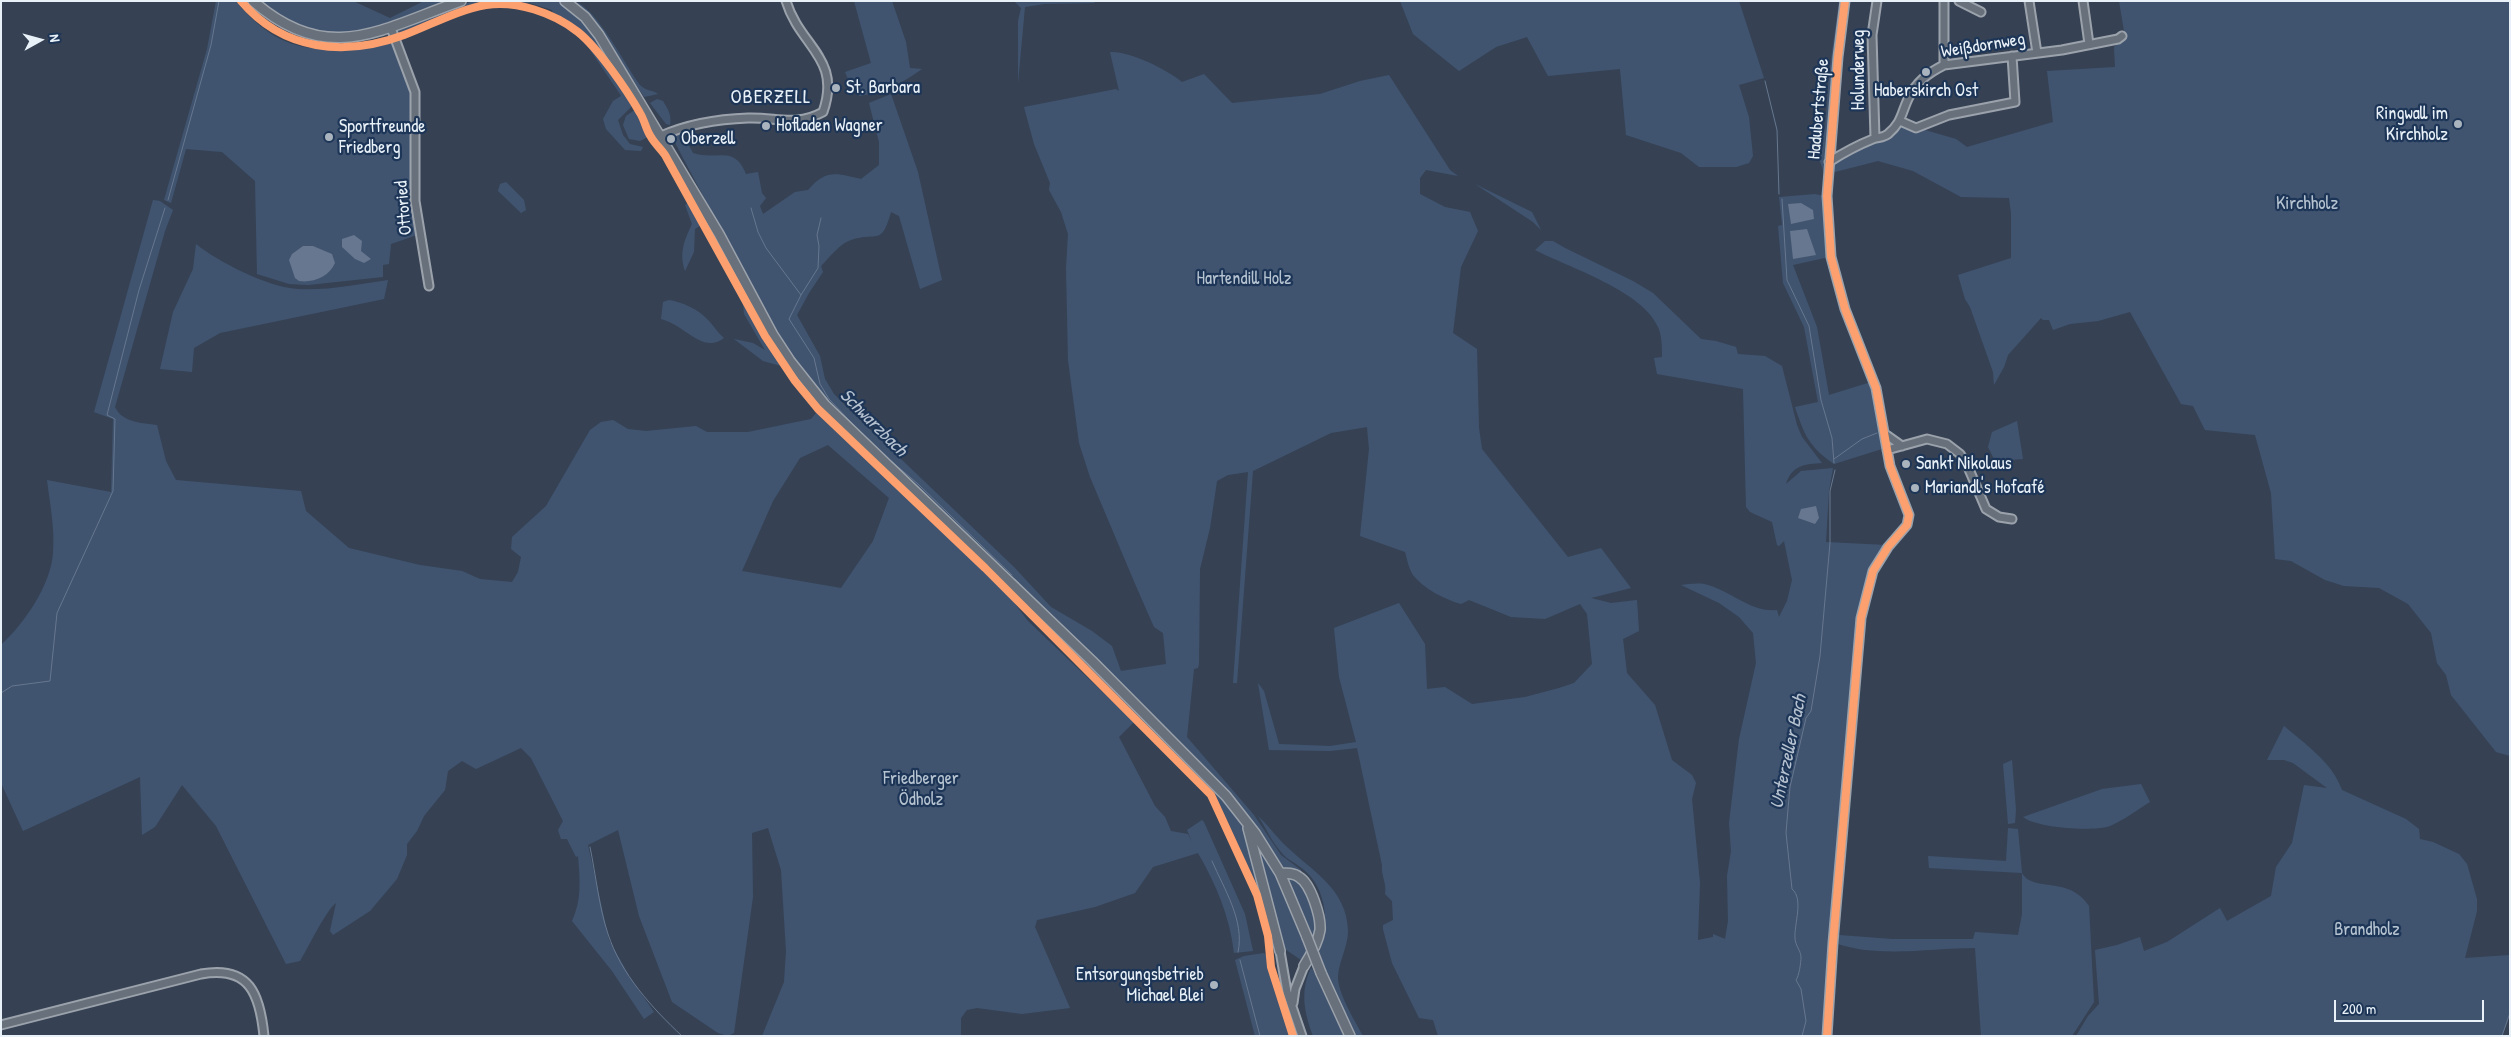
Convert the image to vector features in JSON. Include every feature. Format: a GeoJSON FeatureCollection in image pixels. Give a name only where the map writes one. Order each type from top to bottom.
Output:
{"type":"FeatureCollection","features":[{"type":"Feature","properties":{"kind":"main road"},"geometry":{"type":"LineString","coordinates":[[253,1],[275,20],[296,31],[313,36],[346,38],[391,28],[461,1]]}},
{"type":"Feature","properties":{"kind":"main road"},"geometry":{"type":"LineString","coordinates":[[565,1],[585,17],[600,35],[719,234],[773,335],[790,361],[825,405],[1092,661],[1210,779],[1243,816],[1280,873],[1321,973],[1350,1036]]}},
{"type":"Feature","properties":{"kind":"main road"},"geometry":{"type":"LineString","coordinates":[[1243,816],[1252,842],[1280,951]]}},
{"type":"Feature","properties":{"kind":"main road"},"geometry":{"type":"LineString","coordinates":[[1280,873],[1298,876],[1304,880],[1318,910],[1320,932],[1315,947],[1304,966]]}},
{"type":"Feature","properties":{"kind":"street","name":"Hadubertstraße"},"geometry":{"type":"LineString","coordinates":[[1828,1036],[1833,943],[1861,618],[1873,571],[1888,547],[1907,525],[1909,515],[1890,466],[1876,388],[1839,291],[1831,257],[1828,220],[1829,162],[1845,1]]}},
{"type":"Feature","properties":{"kind":"street","name":"Holunderweg"},"geometry":{"type":"LineString","coordinates":[[1875,138],[1871,49],[1877,1]]}},
{"type":"Feature","properties":{"kind":"street"},"geometry":{"type":"LineString","coordinates":[[1944,1],[1944,65]]}},
{"type":"Feature","properties":{"kind":"street"},"geometry":{"type":"LineString","coordinates":[[1959,1],[1982,12]]}},
{"type":"Feature","properties":{"kind":"street"},"geometry":{"type":"LineString","coordinates":[[2029,1],[2037,53]]}},
{"type":"Feature","properties":{"kind":"street"},"geometry":{"type":"LineString","coordinates":[[2083,1],[2089,44]]}},
{"type":"Feature","properties":{"kind":"street"},"geometry":{"type":"LineString","coordinates":[[661,136],[677,130],[730,119],[750,118],[795,122],[823,112],[829,92],[827,72],[821,58],[802,34],[786,3]]}},
{"type":"Feature","properties":{"kind":"street","name":"Ottoried"},"geometry":{"type":"LineString","coordinates":[[391,28],[408,69],[417,102],[415,200],[429,286]]}},
{"type":"Feature","properties":{"kind":"street","name":"Weißdornweg"},"geometry":{"type":"LineString","coordinates":[[1829,162],[1875,138],[1885,136],[1900,121],[1917,84],[1929,73],[1944,65],[2037,53],[2118,39],[2122,36]]}},
{"type":"Feature","properties":{"kind":"street"},"geometry":{"type":"LineString","coordinates":[[1900,121],[1916,128],[1950,114],[2015,102],[2012,56]]}},
{"type":"Feature","properties":{"kind":"street"},"geometry":{"type":"LineString","coordinates":[[1885,434],[1902,446]]}},
{"type":"Feature","properties":{"kind":"street"},"geometry":{"type":"LineString","coordinates":[[1887,450],[1927,439],[1947,444],[1960,454],[1968,467],[1986,509],[1999,517],[2012,519]]}},
{"type":"Feature","properties":{"kind":"street"},"geometry":{"type":"LineString","coordinates":[[1280,951],[1293,1011],[1302,1036]]}},
{"type":"Feature","properties":{"kind":"street"},"geometry":{"type":"LineString","coordinates":[[1293,1011],[1295,989],[1304,966]]}},
{"type":"Feature","properties":{"kind":"street"},"geometry":{"type":"LineString","coordinates":[[1,1025],[201,974],[222,972],[242,980],[254,992],[260,1005],[264,1036]]}},
{"type":"Feature","properties":{"kind":"green space"},"geometry":{"type":"Polygon","coordinates":[[[216,1],[236,1],[271,34],[289,43],[326,49],[392,42],[394,45],[402,74],[406,75],[413,90],[417,235],[391,244],[389,264],[383,265],[383,277],[308,285],[289,284],[257,274],[255,181],[222,152],[186,149],[171,203],[164,200],[207,49],[216,1]]]}},
{"type":"Feature","properties":{"kind":"green space"},"geometry":{"type":"Polygon","coordinates":[[[260,1],[353,1],[390,18],[424,1],[449,1],[370,31],[366,28],[338,33],[310,29],[296,24],[283,18],[260,1]]]}},
{"type":"Feature","properties":{"kind":"green space"},"geometry":{"type":"Polygon","coordinates":[[[473,1],[558,1],[583,20],[593,32],[634,100],[587,36],[553,14],[552,10],[530,3],[487,3],[442,18],[408,33],[397,34],[400,30],[473,1]]]}},
{"type":"Feature","properties":{"kind":"green space"},"geometry":{"type":"Polygon","coordinates":[[[571,1],[580,4],[590,12],[641,86],[658,94],[644,97],[602,33],[571,1]]]}},
{"type":"Feature","properties":{"kind":"green space"},"geometry":{"type":"Polygon","coordinates":[[[854,1],[892,1],[906,42],[910,68],[922,69],[885,90],[860,96],[853,91],[845,72],[871,63],[854,1]]]}},
{"type":"Feature","properties":{"kind":"green space"},"geometry":{"type":"Polygon","coordinates":[[[1014,1],[1093,1],[1095,3],[1044,4],[1025,7],[1018,83],[1018,21],[1021,8],[1014,1]]]}},
{"type":"Feature","properties":{"kind":"green space"},"geometry":{"type":"Polygon","coordinates":[[[1400,1],[1739,1],[1764,78],[1739,85],[1749,117],[1753,156],[1749,163],[1736,167],[1699,167],[1681,153],[1626,135],[1620,69],[1548,76],[1527,37],[1496,47],[1459,71],[1413,34],[1400,1]]]}},
{"type":"Feature","properties":{"kind":"green space"},"geometry":{"type":"Polygon","coordinates":[[[1839,1],[1843,1],[1824,191],[1824,173],[1818,156],[1825,128],[1829,74],[1839,1]]]}},
{"type":"Feature","properties":{"kind":"green space","name":"Kirchholz"},"geometry":{"type":"Polygon","coordinates":[[[2119,1],[2510,1],[2510,756],[2496,752],[2451,695],[2446,675],[2437,663],[2431,633],[2408,604],[2379,588],[2344,586],[2325,580],[2291,561],[2275,559],[2271,493],[2255,435],[2205,430],[2193,406],[2181,404],[2130,312],[2098,321],[2070,324],[2053,330],[2049,320],[2041,318],[2008,355],[1994,385],[1993,372],[1970,307],[1965,299],[1958,275],[2011,258],[2009,198],[1961,197],[1913,171],[1878,161],[1831,173],[1834,166],[1843,156],[1878,139],[1901,123],[1956,139],[1967,147],[2053,122],[2047,71],[2115,67],[2114,47],[2125,37],[2119,1]]]}},
{"type":"Feature","properties":{"kind":"green space"},"geometry":{"type":"Polygon","coordinates":[[[587,42],[633,105],[618,120],[623,135],[630,144],[643,147],[641,151],[625,150],[606,129],[603,119],[613,101],[621,96],[586,44],[587,42]]]}},
{"type":"Feature","properties":{"kind":"green space","name":"Hartendill Holz"},"geometry":{"type":"Polygon","coordinates":[[[1110,52],[1127,54],[1148,62],[1182,82],[1204,74],[1232,103],[1320,94],[1360,81],[1389,75],[1450,170],[1458,176],[1426,170],[1420,178],[1420,194],[1445,207],[1470,212],[1478,231],[1461,267],[1453,333],[1477,349],[1479,428],[1482,449],[1568,557],[1601,548],[1631,588],[1591,598],[1611,603],[1637,600],[1639,631],[1623,639],[1627,673],[1655,705],[1672,760],[1692,775],[1696,783],[1692,799],[1700,883],[1698,940],[1713,937],[1713,934],[1725,939],[1728,921],[1727,876],[1731,851],[1729,823],[1739,739],[1756,663],[1753,633],[1739,617],[1719,603],[1681,585],[1698,583],[1708,585],[1759,608],[1777,610],[1779,617],[1787,601],[1792,580],[1784,541],[1779,546],[1777,545],[1772,522],[1750,512],[1746,507],[1743,389],[1657,374],[1654,358],[1662,357],[1661,338],[1658,327],[1650,314],[1621,291],[1535,250],[1545,241],[1553,241],[1653,293],[1701,339],[1736,347],[1738,354],[1765,356],[1782,366],[1797,425],[1802,437],[1822,463],[1805,465],[1796,469],[1786,484],[1801,471],[1833,468],[1829,491],[1826,542],[1886,545],[1871,569],[1864,589],[1853,659],[1825,1036],[1438,1036],[1433,1020],[1419,1018],[1392,963],[1383,925],[1393,920],[1392,901],[1385,894],[1382,865],[1357,748],[1330,751],[1269,750],[1258,683],[1264,691],[1279,744],[1330,746],[1356,742],[1339,677],[1334,628],[1399,603],[1425,644],[1427,689],[1445,687],[1472,704],[1525,697],[1574,683],[1592,664],[1587,614],[1580,604],[1545,619],[1511,617],[1469,600],[1461,604],[1455,602],[1429,589],[1413,575],[1405,552],[1360,536],[1369,449],[1367,427],[1331,433],[1253,471],[1237,683],[1233,683],[1248,472],[1228,475],[1217,481],[1210,528],[1200,569],[1199,664],[1198,668],[1194,669],[1187,737],[1254,815],[1281,855],[1301,870],[1300,872],[1286,869],[1279,864],[1246,814],[1199,762],[827,401],[792,358],[766,315],[672,137],[682,133],[693,153],[730,156],[736,159],[746,174],[758,172],[762,193],[766,198],[760,206],[763,214],[795,192],[808,190],[814,183],[826,176],[838,174],[861,179],[879,165],[879,142],[869,103],[891,94],[918,172],[942,280],[920,289],[899,216],[891,212],[888,223],[881,234],[851,240],[839,247],[821,266],[823,272],[797,315],[820,356],[825,379],[834,394],[1014,567],[1051,607],[1092,631],[1112,646],[1121,671],[1166,664],[1163,633],[1154,627],[1090,477],[1079,443],[1068,360],[1066,268],[1068,234],[1061,212],[1049,190],[1050,183],[1034,144],[1024,107],[1116,89],[1119,91],[1110,52]]]}},
{"type":"Feature","properties":{"kind":"green space"},"geometry":{"type":"Polygon","coordinates":[[[657,99],[663,101],[668,110],[670,125],[666,124],[650,103],[657,99]]]}},
{"type":"Feature","properties":{"kind":"green space"},"geometry":{"type":"Polygon","coordinates":[[[636,109],[647,134],[646,138],[640,141],[629,139],[623,125],[626,116],[636,109]]]}},
{"type":"Feature","properties":{"kind":"green space"},"geometry":{"type":"Polygon","coordinates":[[[668,157],[722,248],[760,318],[788,363],[804,385],[840,425],[838,426],[819,406],[786,365],[745,297],[668,157]]]}},
{"type":"Feature","properties":{"kind":"green space"},"geometry":{"type":"Polygon","coordinates":[[[506,182],[524,200],[526,210],[521,213],[498,191],[500,184],[506,182]]]}},
{"type":"Feature","properties":{"kind":"green space"},"geometry":{"type":"Polygon","coordinates":[[[1475,184],[1532,212],[1541,230],[1533,222],[1475,184]]]}},
{"type":"Feature","properties":{"kind":"green space"},"geometry":{"type":"Polygon","coordinates":[[[1815,194],[1824,196],[1829,257],[1793,265],[1817,327],[1829,395],[1871,382],[1882,443],[1882,449],[1834,464],[1813,446],[1801,425],[1795,407],[1818,402],[1804,327],[1783,283],[1778,226],[1782,225],[1779,197],[1815,194]]]}},
{"type":"Feature","properties":{"kind":"green space","name":"Friedberger Ödholz"},"geometry":{"type":"Polygon","coordinates":[[[153,200],[160,201],[173,210],[165,231],[115,407],[118,412],[128,419],[139,423],[157,425],[166,461],[176,480],[301,491],[306,511],[349,548],[420,565],[462,571],[480,579],[512,582],[518,572],[521,557],[511,549],[512,537],[546,506],[590,430],[601,422],[613,420],[628,429],[646,431],[696,426],[707,432],[748,432],[811,419],[817,412],[999,583],[1028,621],[1134,722],[1119,737],[1155,806],[1165,817],[1171,831],[1188,834],[1192,842],[1187,830],[1202,820],[1204,822],[1245,914],[1253,951],[1234,953],[1226,914],[1211,877],[1198,853],[1153,867],[1135,893],[1095,907],[1037,920],[1035,927],[1070,1008],[1022,1014],[977,1008],[967,1010],[961,1018],[961,1036],[762,1036],[784,982],[786,951],[781,870],[768,828],[752,833],[753,897],[734,1033],[728,1036],[718,1033],[672,1002],[639,916],[618,830],[588,845],[609,940],[631,979],[654,1012],[644,1019],[612,971],[572,921],[579,897],[578,856],[576,857],[567,839],[561,839],[558,830],[563,821],[531,758],[521,748],[476,769],[462,761],[448,771],[445,790],[424,816],[417,831],[407,844],[407,855],[397,879],[370,911],[333,935],[330,931],[336,903],[322,921],[300,961],[286,964],[216,826],[182,785],[155,827],[142,835],[140,777],[23,831],[1,783],[1,645],[19,626],[35,603],[42,591],[51,565],[53,534],[47,480],[111,492],[113,419],[94,412],[153,200]],[[828,445],[800,458],[773,501],[742,571],[841,588],[873,541],[889,498],[828,445]]]}},
{"type":"Feature","properties":{"kind":"green space"},"geometry":{"type":"Polygon","coordinates":[[[688,203],[701,225],[695,229],[694,252],[685,271],[682,253],[692,224],[685,205],[688,203]]]}},
{"type":"Feature","properties":{"kind":"green space"},"geometry":{"type":"Polygon","coordinates":[[[196,244],[230,266],[258,279],[285,287],[320,289],[388,280],[384,299],[220,333],[194,348],[192,372],[160,369],[173,312],[193,269],[196,244]]]}},
{"type":"Feature","properties":{"kind":"green space"},"geometry":{"type":"Polygon","coordinates":[[[669,300],[695,309],[724,338],[709,343],[701,341],[678,326],[661,319],[663,302],[669,300]]]}},
{"type":"Feature","properties":{"kind":"green space"},"geometry":{"type":"Polygon","coordinates":[[[743,304],[781,366],[763,361],[734,339],[753,343],[765,350],[744,314],[743,304]]]}},
{"type":"Feature","properties":{"kind":"green space"},"geometry":{"type":"Polygon","coordinates":[[[2017,421],[2023,459],[1995,461],[1988,447],[1992,432],[2017,421]]]}},
{"type":"Feature","properties":{"kind":"green space"},"geometry":{"type":"Polygon","coordinates":[[[1017,597],[1022,599],[1213,787],[1249,835],[1275,945],[1272,946],[1259,895],[1213,794],[1017,597]]]}},
{"type":"Feature","properties":{"kind":"green space","name":"Brandholz"},"geometry":{"type":"Polygon","coordinates":[[[2284,726],[2325,762],[2338,780],[2342,790],[2406,819],[2419,829],[2420,839],[2433,842],[2459,854],[2467,864],[2477,899],[2477,911],[2465,958],[2510,955],[2510,1013],[2502,1036],[2076,1036],[2088,1016],[2099,1004],[2095,950],[2140,937],[2144,951],[2167,942],[2220,908],[2227,921],[2271,896],[2276,867],[2292,843],[2304,785],[2327,788],[2293,763],[2284,760],[2267,760],[2284,726]]]}},
{"type":"Feature","properties":{"kind":"green space"},"geometry":{"type":"Polygon","coordinates":[[[2012,760],[2016,810],[2015,823],[2008,824],[2003,764],[2012,760]]]}},
{"type":"Feature","properties":{"kind":"green space"},"geometry":{"type":"Polygon","coordinates":[[[2141,784],[2150,802],[2110,826],[2091,829],[2065,828],[2040,824],[2023,817],[2102,789],[2141,784]]]}},
{"type":"Feature","properties":{"kind":"green space"},"geometry":{"type":"Polygon","coordinates":[[[1258,816],[1283,843],[1327,883],[1342,904],[1348,931],[1338,983],[1347,1006],[1363,1036],[1355,1036],[1340,1007],[1318,955],[1322,944],[1325,921],[1322,898],[1318,887],[1303,869],[1281,852],[1258,816]]]}},
{"type":"Feature","properties":{"kind":"green space"},"geometry":{"type":"Polygon","coordinates":[[[2008,828],[2018,829],[2022,873],[1929,868],[1928,856],[2006,861],[2008,828]]]}},
{"type":"Feature","properties":{"kind":"green space"},"geometry":{"type":"Polygon","coordinates":[[[1258,845],[1281,883],[1298,924],[1308,952],[1301,960],[1282,947],[1258,845]]]}},
{"type":"Feature","properties":{"kind":"green space"},"geometry":{"type":"Polygon","coordinates":[[[2022,873],[2027,879],[2034,882],[2062,887],[2072,891],[2089,906],[2094,1002],[2072,1036],[1981,1036],[1975,948],[1871,951],[1838,944],[1839,935],[1892,939],[1973,939],[1975,932],[2018,935],[2022,914],[2022,873]]]}},
{"type":"Feature","properties":{"kind":"green space"},"geometry":{"type":"Polygon","coordinates":[[[1285,875],[1303,881],[1318,923],[1313,942],[1285,875]]]}},
{"type":"Feature","properties":{"kind":"green space"},"geometry":{"type":"Polygon","coordinates":[[[1264,953],[1267,956],[1292,1036],[1255,1036],[1235,960],[1244,956],[1264,953]]]}},
{"type":"Feature","properties":{"kind":"green space"},"geometry":{"type":"Polygon","coordinates":[[[1311,968],[1344,1036],[1313,1036],[1304,1002],[1305,985],[1311,968]]]}},
{"type":"Feature","properties":{"kind":"shaded area"},"geometry":{"type":"Polygon","coordinates":[[[1801,203],[1813,210],[1814,219],[1791,224],[1788,204],[1801,203]]]}},
{"type":"Feature","properties":{"kind":"shaded area"},"geometry":{"type":"Polygon","coordinates":[[[1807,229],[1816,255],[1793,259],[1790,231],[1807,229]]]}},
{"type":"Feature","properties":{"kind":"shaded area"},"geometry":{"type":"Polygon","coordinates":[[[354,235],[362,241],[361,251],[371,259],[364,263],[355,259],[342,247],[342,239],[354,235]]]}},
{"type":"Feature","properties":{"kind":"shaded area"},"geometry":{"type":"Polygon","coordinates":[[[303,246],[313,246],[332,254],[335,263],[329,272],[320,278],[310,281],[299,281],[295,278],[289,260],[292,254],[303,246]]]}},
{"type":"Feature","properties":{"kind":"shaded area"},"geometry":{"type":"Polygon","coordinates":[[[1816,506],[1819,518],[1815,524],[1798,518],[1801,509],[1816,506]]]}},
{"type":"Feature","properties":{"kind":"waterway"},"geometry":{"type":"LineString","coordinates":[[168,200],[211,45],[219,1]]}},
{"type":"Feature","properties":{"kind":"waterway","name":"Unterzeller Bach"},"geometry":{"type":"LineString","coordinates":[[1765,81],[1777,130],[1779,194]]}},
{"type":"Feature","properties":{"kind":"waterway","name":"Unterzeller Bach"},"geometry":{"type":"LineString","coordinates":[[1782,199],[1787,280],[1809,326],[1821,400],[1832,438],[1834,463]]}},
{"type":"Feature","properties":{"kind":"waterway"},"geometry":{"type":"LineString","coordinates":[[1,693],[12,686],[50,681],[57,613],[113,491],[115,419],[107,415],[139,290],[165,208]]}},
{"type":"Feature","properties":{"kind":"waterway","name":"Schwarzbach"},"geometry":{"type":"LineString","coordinates":[[751,208],[758,232],[766,248],[801,295],[789,319],[814,358],[820,384],[829,399],[866,438]]}},
{"type":"Feature","properties":{"kind":"waterway"},"geometry":{"type":"LineString","coordinates":[[801,295],[818,268],[819,246],[817,235],[821,218]]}},
{"type":"Feature","properties":{"kind":"waterway"},"geometry":{"type":"LineString","coordinates":[[1834,459],[1862,439],[1877,433]]}},
{"type":"Feature","properties":{"kind":"waterway","name":"Schwarzbach"},"geometry":{"type":"LineString","coordinates":[[870,443],[918,484],[1012,575]]}},
{"type":"Feature","properties":{"kind":"waterway","name":"Unterzeller Bach"},"geometry":{"type":"LineString","coordinates":[[1802,1036],[1806,1021],[1801,989],[1796,980],[1800,969],[1801,957],[1795,938],[1798,905],[1796,893],[1792,889],[1786,833],[1790,787],[1806,718],[1811,711],[1820,656],[1830,543],[1830,491],[1835,470]]}},
{"type":"Feature","properties":{"kind":"waterway","name":"Schwarzbach"},"geometry":{"type":"LineString","coordinates":[[1015,579],[1070,633]]}},
{"type":"Feature","properties":{"kind":"waterway"},"geometry":{"type":"LineString","coordinates":[[590,847],[602,913],[614,949],[639,990],[682,1036]]}},
{"type":"Feature","properties":{"kind":"waterway","name":"Schwarzbach"},"geometry":{"type":"LineString","coordinates":[[1212,861],[1236,917],[1239,929],[1238,952]]}},
{"type":"Feature","properties":{"kind":"waterway","name":"Schwarzbach"},"geometry":{"type":"LineString","coordinates":[[1240,960],[1260,1036]]}},
{"type":"Feature","properties":{"kind":"waterway"},"geometry":{"type":"LineString","coordinates":[[2502,1036],[2510,1013]]}},
{"type":"Feature","properties":{"kind":"cycle path"},"geometry":{"type":"LineString","coordinates":[[241,1],[258,18],[276,30],[295,40],[316,45],[338,47],[382,42],[465,10],[498,4],[522,6],[546,14],[568,25],[586,39],[612,70],[642,116],[649,134],[665,155],[765,336],[795,381],[818,409],[985,568],[1211,795],[1257,895],[1268,936],[1271,967],[1293,1036]]}},
{"type":"Feature","properties":{"kind":"cycle path"},"geometry":{"type":"LineString","coordinates":[[1827,1036],[1833,943],[1861,618],[1873,571],[1888,547],[1907,525],[1909,515],[1890,466],[1876,388],[1845,309],[1831,257],[1827,196],[1838,57],[1845,1]]}},
{"type":"Feature","properties":{"kind":"place","name":"Haberskirch Ost"},"geometry":{"type":"Point","coordinates":[1926,72]}},
{"type":"Feature","properties":{"kind":"place","name":"St. Barbara"},"geometry":{"type":"Point","coordinates":[836,88]}},
{"type":"Feature","properties":{"kind":"place","name":"Ringwall im Kirchholz"},"geometry":{"type":"Point","coordinates":[2458,124]}},
{"type":"Feature","properties":{"kind":"place","name":"Hofladen Wagner"},"geometry":{"type":"Point","coordinates":[766,126]}},
{"type":"Feature","properties":{"kind":"place","name":"Sportfreunde Friedberg"},"geometry":{"type":"Point","coordinates":[329,137]}},
{"type":"Feature","properties":{"kind":"place","name":"Oberzell"},"geometry":{"type":"Point","coordinates":[671,139]}},
{"type":"Feature","properties":{"kind":"place","name":"Sankt Nikolaus"},"geometry":{"type":"Point","coordinates":[1906,464]}},
{"type":"Feature","properties":{"kind":"place","name":"Mariandl's Hofcafé"},"geometry":{"type":"Point","coordinates":[1915,488]}},
{"type":"Feature","properties":{"kind":"place","name":"Entsorgungsbetrieb Michael Blei"},"geometry":{"type":"Point","coordinates":[1214,985]}},
{"type":"Feature","properties":{"kind":"district","name":"OBERZELL"},"geometry":{"type":"Point","coordinates":[771,98]}}]}
